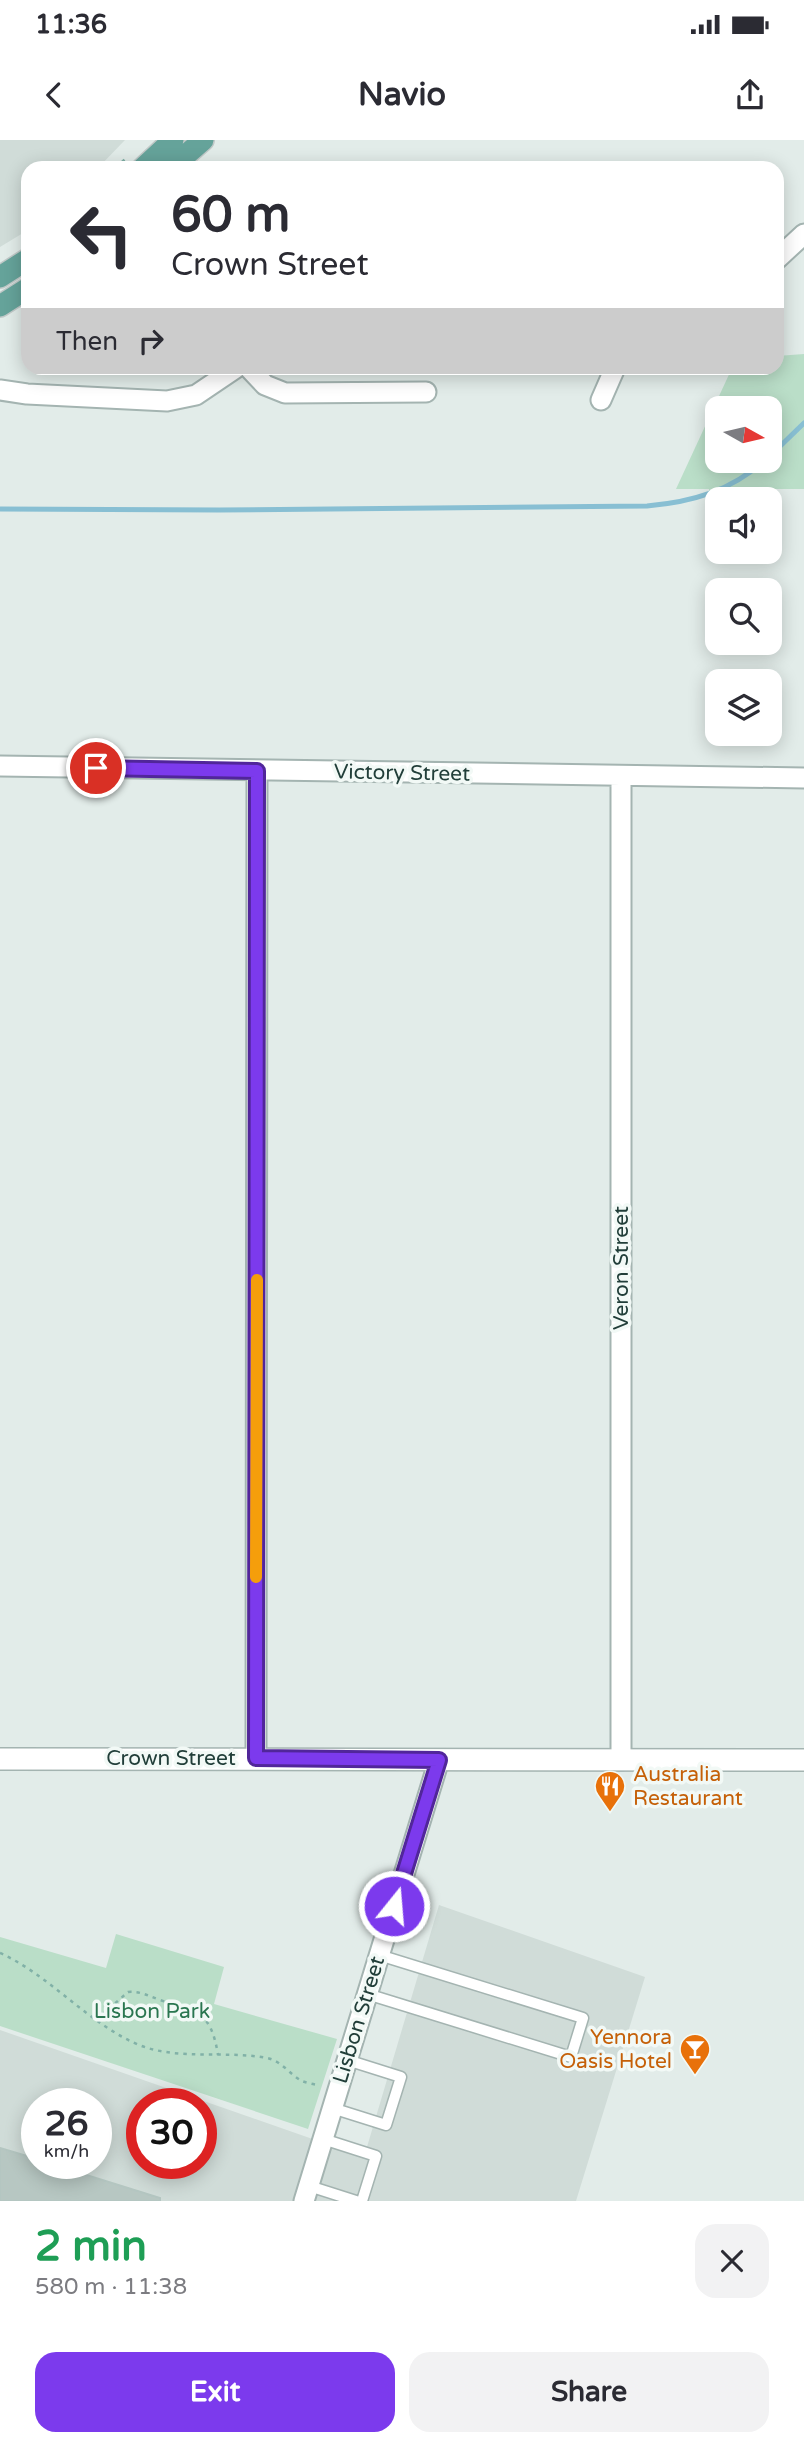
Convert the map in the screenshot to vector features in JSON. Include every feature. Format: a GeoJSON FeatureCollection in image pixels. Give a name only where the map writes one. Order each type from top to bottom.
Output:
{"type":"FeatureCollection","features":[{"type":"Feature","properties":{"kind":"main road"},"geometry":{"type":"LineString","coordinates":[[158,161],[173,140]]}},
{"type":"Feature","properties":{"kind":"main road"},"geometry":{"type":"LineString","coordinates":[[163,161],[202,140]]}},
{"type":"Feature","properties":{"kind":"main road"},"geometry":{"type":"LineString","coordinates":[[0,276],[21,263]]}},
{"type":"Feature","properties":{"kind":"main road"},"geometry":{"type":"LineString","coordinates":[[0,306],[21,292]]}},
{"type":"Feature","properties":{"kind":"street"},"geometry":{"type":"LineString","coordinates":[[784,253],[804,234]]}},
{"type":"Feature","properties":{"kind":"street"},"geometry":{"type":"LineString","coordinates":[[0,390],[27,394],[167,401],[196,395],[226,375]]}},
{"type":"Feature","properties":{"kind":"street"},"geometry":{"type":"LineString","coordinates":[[256,375],[265,385],[285,393],[426,392]]}},
{"type":"Feature","properties":{"kind":"street"},"geometry":{"type":"LineString","coordinates":[[601,400],[612,375]]}},
{"type":"Feature","properties":{"kind":"street","name":"Victory Street"},"geometry":{"type":"LineString","coordinates":[[0,766],[804,778]]}},
{"type":"Feature","properties":{"kind":"street"},"geometry":{"type":"LineString","coordinates":[[256,1758],[257,771]]}},
{"type":"Feature","properties":{"kind":"street","name":"Veron Street"},"geometry":{"type":"LineString","coordinates":[[621,776],[621,1760]]}},
{"type":"Feature","properties":{"kind":"street","name":"Crown Street"},"geometry":{"type":"LineString","coordinates":[[0,1759],[804,1760]]}},
{"type":"Feature","properties":{"kind":"street","name":"Lisbon Street"},"geometry":{"type":"LineString","coordinates":[[306,2193],[439,1760]]}},
{"type":"Feature","properties":{"kind":"lane"},"geometry":{"type":"LineString","coordinates":[[156,161],[164,140]]}},
{"type":"Feature","properties":{"kind":"lane"},"geometry":{"type":"LineString","coordinates":[[367,1994],[571,2057],[583,2018],[379,1955]]}},
{"type":"Feature","properties":{"kind":"lane"},"geometry":{"type":"LineString","coordinates":[[332,2108],[386,2125],[401,2077],[346,2060]]}},
{"type":"Feature","properties":{"kind":"lane"},"geometry":{"type":"LineString","coordinates":[[323,2139],[376,2156],[362,2201]]}},
{"type":"Feature","properties":{"kind":"lane"},"geometry":{"type":"LineString","coordinates":[[306,2193],[356,2201]]}},
{"type":"Feature","properties":{"kind":"path"},"geometry":{"type":"LineString","coordinates":[[0,1953],[43,1980],[95,2020],[127,2039],[155,2050],[209,2056],[270,2058],[301,2081],[318,2085]]}},
{"type":"Feature","properties":{"kind":"path"},"geometry":{"type":"LineString","coordinates":[[95,2020],[128,1992],[143,1993],[195,2011],[206,2020],[212,2029],[218,2055]]}},
{"type":"Feature","properties":{"kind":"shaded area"},"geometry":{"type":"Polygon","coordinates":[[[0,140],[125,140],[105,161],[21,161],[21,234],[0,247],[0,140]]]}},
{"type":"Feature","properties":{"kind":"shaded area"},"geometry":{"type":"Polygon","coordinates":[[[439,1905],[645,1977],[576,2201],[0,2201],[0,2030],[166,2088],[126,2088],[126,2179],[217,2179],[217,2106],[364,2157],[439,1905]]]}},
{"type":"Feature","properties":{"kind":"green space"},"geometry":{"type":"Polygon","coordinates":[[[804,354],[804,489],[676,489],[705,426],[705,473],[782,473],[782,396],[719,396],[729,375],[784,375],[784,355],[804,354]]]}},
{"type":"Feature","properties":{"kind":"green space","name":"Lisbon Park"},"geometry":{"type":"Polygon","coordinates":[[[116,1934],[224,1967],[214,2004],[337,2039],[308,2129],[217,2099],[217,2088],[185,2088],[0,2026],[0,1937],[106,1968],[116,1934]]]}},
{"type":"Feature","properties":{"kind":"building"},"geometry":{"type":"Polygon","coordinates":[[[0,2148],[21,2154],[21,2179],[99,2179],[160,2198],[160,2201],[0,2201],[0,2148]]]}},
{"type":"Feature","properties":{"kind":"waterway"},"geometry":{"type":"LineString","coordinates":[[782,444],[804,423]]}},
{"type":"Feature","properties":{"kind":"waterway"},"geometry":{"type":"LineString","coordinates":[[0,509],[647,506],[695,498],[725,487],[749,473]]}},
{"type":"Feature","properties":{"kind":"slow traffic"},"geometry":{"type":"LineString","coordinates":[[256,1577],[257,1280]]}},
{"type":"Feature","properties":{"kind":"place","name":"Australia Restaurant"},"geometry":{"type":"Point","coordinates":[610,1813]}},
{"type":"Feature","properties":{"kind":"place","name":"Yennora Oasis Hotel"},"geometry":{"type":"Point","coordinates":[695,2076]}},
{"type":"Feature","properties":{"kind":"route"},"geometry":{"type":"LineString","coordinates":[[96,768],[257,771],[256,1758],[439,1760],[394,1906]]}}]}
